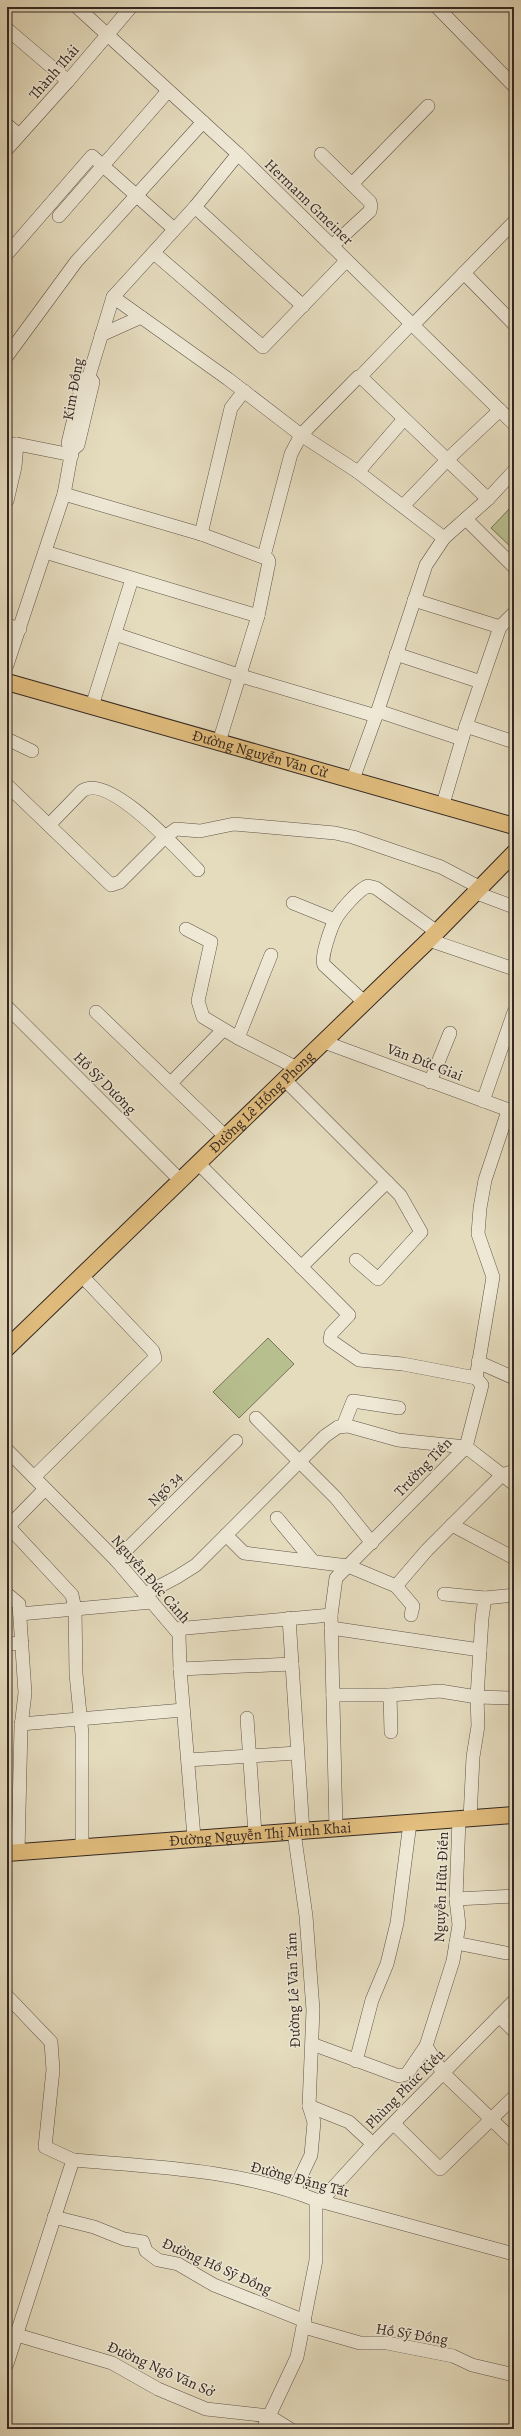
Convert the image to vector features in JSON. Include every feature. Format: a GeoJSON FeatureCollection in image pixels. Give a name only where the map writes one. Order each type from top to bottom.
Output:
{"type":"FeatureCollection","features":[{"type":"Feature","properties":{"kind":"main road","name":"Đường Nguyễn Văn Cừ"},"geometry":{"type":"LineString","coordinates":[[7,682],[443,804],[514,826]]}},
{"type":"Feature","properties":{"kind":"main road","name":"Đường Lê Hồng Phong"},"geometry":{"type":"LineString","coordinates":[[7,1348],[199,1164],[433,936],[476,889],[514,853]]}},
{"type":"Feature","properties":{"kind":"main road","name":"Đường Nguyễn Thị Minh Khai"},"geometry":{"type":"LineString","coordinates":[[12,1852],[194,1837],[298,1832],[514,1815]]}},
{"type":"Feature","properties":{"kind":"street","name":"Hermann Gmeiner"},"geometry":{"type":"LineString","coordinates":[[78,7],[238,154],[514,424]]}},
{"type":"Feature","properties":{"kind":"street","name":"Thành Thái"},"geometry":{"type":"LineString","coordinates":[[7,149],[68,81],[131,7]]}},
{"type":"Feature","properties":{"kind":"street"},"geometry":{"type":"LineString","coordinates":[[437,7],[514,86]]}},
{"type":"Feature","properties":{"kind":"street"},"geometry":{"type":"LineString","coordinates":[[7,29],[68,81]]}},
{"type":"Feature","properties":{"kind":"street"},"geometry":{"type":"LineString","coordinates":[[59,216],[168,91]]}},
{"type":"Feature","properties":{"kind":"street"},"geometry":{"type":"LineString","coordinates":[[352,184],[428,106]]}},
{"type":"Feature","properties":{"kind":"street"},"geometry":{"type":"LineString","coordinates":[[7,356],[76,262],[203,122]]}},
{"type":"Feature","properties":{"kind":"street"},"geometry":{"type":"LineString","coordinates":[[7,125],[19,135]]}},
{"type":"Feature","properties":{"kind":"street","name":"Kim Đồng"},"geometry":{"type":"LineString","coordinates":[[72,452],[68,443],[79,419],[83,381],[89,376],[113,297],[195,207],[238,154]]}},
{"type":"Feature","properties":{"kind":"street"},"geometry":{"type":"LineString","coordinates":[[321,154],[370,202],[371,208],[332,246]]}},
{"type":"Feature","properties":{"kind":"street"},"geometry":{"type":"LineString","coordinates":[[7,254],[92,156],[174,229]]}},
{"type":"Feature","properties":{"kind":"street"},"geometry":{"type":"LineString","coordinates":[[195,207],[303,306]]}},
{"type":"Feature","properties":{"kind":"street"},"geometry":{"type":"LineString","coordinates":[[264,556],[291,454],[301,435],[354,379],[360,377],[514,222]]}},
{"type":"Feature","properties":{"kind":"street"},"geometry":{"type":"LineString","coordinates":[[154,252],[263,347],[346,261]]}},
{"type":"Feature","properties":{"kind":"street"},"geometry":{"type":"LineString","coordinates":[[464,273],[514,324]]}},
{"type":"Feature","properties":{"kind":"street"},"geometry":{"type":"LineString","coordinates":[[113,297],[244,391],[301,435],[358,472],[404,505],[444,538]]}},
{"type":"Feature","properties":{"kind":"street"},"geometry":{"type":"LineString","coordinates":[[101,335],[141,317]]}},
{"type":"Feature","properties":{"kind":"street"},"geometry":{"type":"LineString","coordinates":[[360,377],[448,459],[488,500]]}},
{"type":"Feature","properties":{"kind":"street"},"geometry":{"type":"LineString","coordinates":[[202,534],[231,408],[244,391]]}},
{"type":"Feature","properties":{"kind":"street"},"geometry":{"type":"LineString","coordinates":[[404,505],[448,459],[500,410]]}},
{"type":"Feature","properties":{"kind":"street"},"geometry":{"type":"LineString","coordinates":[[358,472],[404,419]]}},
{"type":"Feature","properties":{"kind":"street"},"geometry":{"type":"LineString","coordinates":[[7,501],[15,467],[12,444],[72,452],[64,494],[7,665]]}},
{"type":"Feature","properties":{"kind":"street"},"geometry":{"type":"LineString","coordinates":[[353,779],[377,714],[426,565],[444,538],[488,500],[514,471]]}},
{"type":"Feature","properties":{"kind":"street"},"geometry":{"type":"LineString","coordinates":[[64,494],[202,534],[264,556],[269,562],[258,616],[238,675],[220,742]]}},
{"type":"Feature","properties":{"kind":"street"},"geometry":{"type":"LineString","coordinates":[[466,519],[514,567]]}},
{"type":"Feature","properties":{"kind":"street"},"geometry":{"type":"LineString","coordinates":[[45,552],[258,616]]}},
{"type":"Feature","properties":{"kind":"street"},"geometry":{"type":"LineString","coordinates":[[92,706],[132,579]]}},
{"type":"Feature","properties":{"kind":"street"},"geometry":{"type":"LineString","coordinates":[[414,600],[500,627]]}},
{"type":"Feature","properties":{"kind":"street"},"geometry":{"type":"LineString","coordinates":[[443,804],[466,726],[500,627],[514,613]]}},
{"type":"Feature","properties":{"kind":"street"},"geometry":{"type":"LineString","coordinates":[[7,625],[20,629]]}},
{"type":"Feature","properties":{"kind":"street"},"geometry":{"type":"LineString","coordinates":[[115,634],[238,675],[462,739]]}},
{"type":"Feature","properties":{"kind":"street"},"geometry":{"type":"LineString","coordinates":[[396,654],[481,682]]}},
{"type":"Feature","properties":{"kind":"street"},"geometry":{"type":"LineString","coordinates":[[466,726],[514,742]]}},
{"type":"Feature","properties":{"kind":"street"},"geometry":{"type":"LineString","coordinates":[[7,739],[32,751]]}},
{"type":"Feature","properties":{"kind":"street"},"geometry":{"type":"LineString","coordinates":[[49,825],[82,791],[91,788],[132,806],[198,870]]}},
{"type":"Feature","properties":{"kind":"street"},"geometry":{"type":"LineString","coordinates":[[9,791],[49,825],[111,885],[120,882],[165,837],[176,829]]}},
{"type":"Feature","properties":{"kind":"street"},"geometry":{"type":"LineString","coordinates":[[146,810],[165,825],[176,829],[200,831],[234,824],[335,833],[441,866],[476,889],[514,907]]}},
{"type":"Feature","properties":{"kind":"street"},"geometry":{"type":"LineString","coordinates":[[364,1002],[322,962],[335,920],[362,889],[371,886],[433,936],[514,969]]}},
{"type":"Feature","properties":{"kind":"street"},"geometry":{"type":"LineString","coordinates":[[293,903],[335,920]]}},
{"type":"Feature","properties":{"kind":"street"},"geometry":{"type":"LineString","coordinates":[[186,929],[211,942],[198,1004],[203,1017],[223,1030],[297,1068]]}},
{"type":"Feature","properties":{"kind":"street"},"geometry":{"type":"LineString","coordinates":[[238,1038],[271,955]]}},
{"type":"Feature","properties":{"kind":"street","name":"Hồ Sỹ Dương"},"geometry":{"type":"LineString","coordinates":[[7,1007],[181,1181]]}},
{"type":"Feature","properties":{"kind":"street"},"geometry":{"type":"LineString","coordinates":[[96,1012],[226,1137]]}},
{"type":"Feature","properties":{"kind":"street"},"geometry":{"type":"LineString","coordinates":[[483,1101],[514,1012]]}},
{"type":"Feature","properties":{"kind":"street"},"geometry":{"type":"LineString","coordinates":[[171,1083],[223,1030]]}},
{"type":"Feature","properties":{"kind":"street"},"geometry":{"type":"LineString","coordinates":[[430,1082],[450,1033]]}},
{"type":"Feature","properties":{"kind":"street","name":"Văn Đức Giai"},"geometry":{"type":"LineString","coordinates":[[324,1042],[511,1112]]}},
{"type":"Feature","properties":{"kind":"street"},"geometry":{"type":"LineString","coordinates":[[285,1080],[387,1182],[407,1205],[422,1232],[421,1235],[378,1279],[356,1260]]}},
{"type":"Feature","properties":{"kind":"street","name":"Trường Tiến"},"geometry":{"type":"LineString","coordinates":[[336,1829],[330,1615],[336,1578],[466,1447],[482,1385],[476,1378],[493,1277],[478,1234],[480,1208],[485,1180],[511,1112]]}},
{"type":"Feature","properties":{"kind":"street"},"geometry":{"type":"LineString","coordinates":[[199,1164],[350,1315],[331,1334],[330,1340],[359,1360],[403,1364],[476,1378]]}},
{"type":"Feature","properties":{"kind":"street"},"geometry":{"type":"LineString","coordinates":[[301,1267],[387,1182]]}},
{"type":"Feature","properties":{"kind":"street"},"geometry":{"type":"LineString","coordinates":[[34,1477],[155,1358],[153,1351],[82,1276]]}},
{"type":"Feature","properties":{"kind":"street"},"geometry":{"type":"LineString","coordinates":[[478,1362],[514,1378]]}},
{"type":"Feature","properties":{"kind":"street"},"geometry":{"type":"LineString","coordinates":[[343,1426],[352,1401],[399,1408]]}},
{"type":"Feature","properties":{"kind":"street"},"geometry":{"type":"LineString","coordinates":[[256,1418],[336,1498],[372,1542]]}},
{"type":"Feature","properties":{"kind":"street"},"geometry":{"type":"LineString","coordinates":[[20,1614],[75,1609],[148,1598],[187,1571],[226,1535],[299,1461],[329,1433],[343,1426],[398,1440],[466,1447],[508,1473],[514,1484]]}},
{"type":"Feature","properties":{"kind":"street","name":"Ngõ 34"},"geometry":{"type":"LineString","coordinates":[[116,1560],[236,1441]]}},
{"type":"Feature","properties":{"kind":"street","name":"Nguyễn Đức Cảnh"},"geometry":{"type":"LineString","coordinates":[[7,1450],[116,1560],[179,1634],[183,1710],[194,1837]]}},
{"type":"Feature","properties":{"kind":"street"},"geometry":{"type":"LineString","coordinates":[[396,1586],[452,1525],[508,1473]]}},
{"type":"Feature","properties":{"kind":"street"},"geometry":{"type":"LineString","coordinates":[[45,1489],[8,1526],[72,1594],[75,1609],[76,1674],[80,1718],[83,1785],[82,1846]]}},
{"type":"Feature","properties":{"kind":"street"},"geometry":{"type":"LineString","coordinates":[[278,1518],[312,1560]]}},
{"type":"Feature","properties":{"kind":"street"},"geometry":{"type":"LineString","coordinates":[[452,1525],[514,1558]]}},
{"type":"Feature","properties":{"kind":"street"},"geometry":{"type":"LineString","coordinates":[[226,1535],[244,1553],[312,1560],[348,1566],[396,1586],[413,1606],[411,1615]]}},
{"type":"Feature","properties":{"kind":"street"},"geometry":{"type":"LineString","coordinates":[[7,1594],[19,1604],[25,1693],[21,1724],[12,1852]]}},
{"type":"Feature","properties":{"kind":"street"},"geometry":{"type":"LineString","coordinates":[[444,1594],[485,1598],[514,1595]]}},
{"type":"Feature","properties":{"kind":"street","name":"Nguyễn Hữu Điền"},"geometry":{"type":"LineString","coordinates":[[312,2044],[399,2076],[407,2074],[426,2046],[454,1961],[459,1925],[456,1899],[457,1845],[465,1819],[478,1726],[477,1697],[485,1598]]}},
{"type":"Feature","properties":{"kind":"street"},"geometry":{"type":"LineString","coordinates":[[175,1628],[330,1615]]}},
{"type":"Feature","properties":{"kind":"street","name":"Đường Lê Văn Tám"},"geometry":{"type":"LineString","coordinates":[[290,1618],[297,1753],[298,1832],[306,1916],[309,1979],[313,2010],[309,2106],[314,2122],[311,2155],[294,2191]]}},
{"type":"Feature","properties":{"kind":"street"},"geometry":{"type":"LineString","coordinates":[[331,1628],[480,1650]]}},
{"type":"Feature","properties":{"kind":"street"},"geometry":{"type":"LineString","coordinates":[[7,1644],[22,1643]]}},
{"type":"Feature","properties":{"kind":"street"},"geometry":{"type":"LineString","coordinates":[[180,1669],[292,1664]]}},
{"type":"Feature","properties":{"kind":"street"},"geometry":{"type":"LineString","coordinates":[[333,1695],[390,1695],[440,1691],[477,1697],[514,1698]]}},
{"type":"Feature","properties":{"kind":"street"},"geometry":{"type":"LineString","coordinates":[[390,1695],[391,1732]]}},
{"type":"Feature","properties":{"kind":"street"},"geometry":{"type":"LineString","coordinates":[[21,1724],[183,1710]]}},
{"type":"Feature","properties":{"kind":"street"},"geometry":{"type":"LineString","coordinates":[[247,1718],[255,1834]]}},
{"type":"Feature","properties":{"kind":"street"},"geometry":{"type":"LineString","coordinates":[[188,1760],[297,1753]]}},
{"type":"Feature","properties":{"kind":"street"},"geometry":{"type":"LineString","coordinates":[[356,2061],[372,2000],[387,1964],[397,1923],[410,1823]]}},
{"type":"Feature","properties":{"kind":"street"},"geometry":{"type":"LineString","coordinates":[[456,1899],[514,1896]]}},
{"type":"Feature","properties":{"kind":"street"},"geometry":{"type":"LineString","coordinates":[[456,1943],[506,1953]]}},
{"type":"Feature","properties":{"kind":"street"},"geometry":{"type":"LineString","coordinates":[[7,1996],[51,2042],[53,2070],[45,2146],[73,2160],[7,2364]]}},
{"type":"Feature","properties":{"kind":"street","name":"Phùng Phúc Kiều"},"geometry":{"type":"LineString","coordinates":[[318,2201],[372,2144],[394,2124],[514,2001]]}},
{"type":"Feature","properties":{"kind":"street"},"geometry":{"type":"LineString","coordinates":[[499,2016],[514,2031]]}},
{"type":"Feature","properties":{"kind":"street"},"geometry":{"type":"LineString","coordinates":[[426,2046],[444,2072],[490,2120],[514,2141]]}},
{"type":"Feature","properties":{"kind":"street"},"geometry":{"type":"LineString","coordinates":[[394,2124],[440,2168],[514,2097]]}},
{"type":"Feature","properties":{"kind":"street"},"geometry":{"type":"LineString","coordinates":[[309,2106],[349,2122],[372,2144]]}},
{"type":"Feature","properties":{"kind":"street","name":"Đường Đặng Tất"},"geometry":{"type":"LineString","coordinates":[[73,2160],[172,2167],[294,2191],[318,2201],[514,2254]]}},
{"type":"Feature","properties":{"kind":"street"},"geometry":{"type":"LineString","coordinates":[[263,2429],[297,2356],[316,2260],[318,2201]]}},
{"type":"Feature","properties":{"kind":"street","name":"Đường Hồ Sỹ Đồng"},"geometry":{"type":"LineString","coordinates":[[54,2216],[94,2227],[124,2239],[143,2242],[146,2251],[158,2260],[178,2264],[214,2285],[304,2324]]}},
{"type":"Feature","properties":{"kind":"street","name":"Hồ Sỹ Đồng"},"geometry":{"type":"LineString","coordinates":[[304,2324],[360,2343],[387,2343],[453,2356],[472,2365],[514,2375]]}},
{"type":"Feature","properties":{"kind":"street","name":"Đường Ngô Văn Sở"},"geometry":{"type":"LineString","coordinates":[[17,2335],[112,2363],[158,2389],[206,2409],[268,2416],[290,2429]]}},
{"type":"Feature","properties":{"kind":"green space"},"geometry":{"type":"Polygon","coordinates":[[[512,506],[514,508],[514,550],[491,528],[512,506]]]}},
{"type":"Feature","properties":{"kind":"green space"},"geometry":{"type":"Polygon","coordinates":[[[268,1338],[294,1364],[239,1418],[213,1392],[268,1338]]]}}]}
